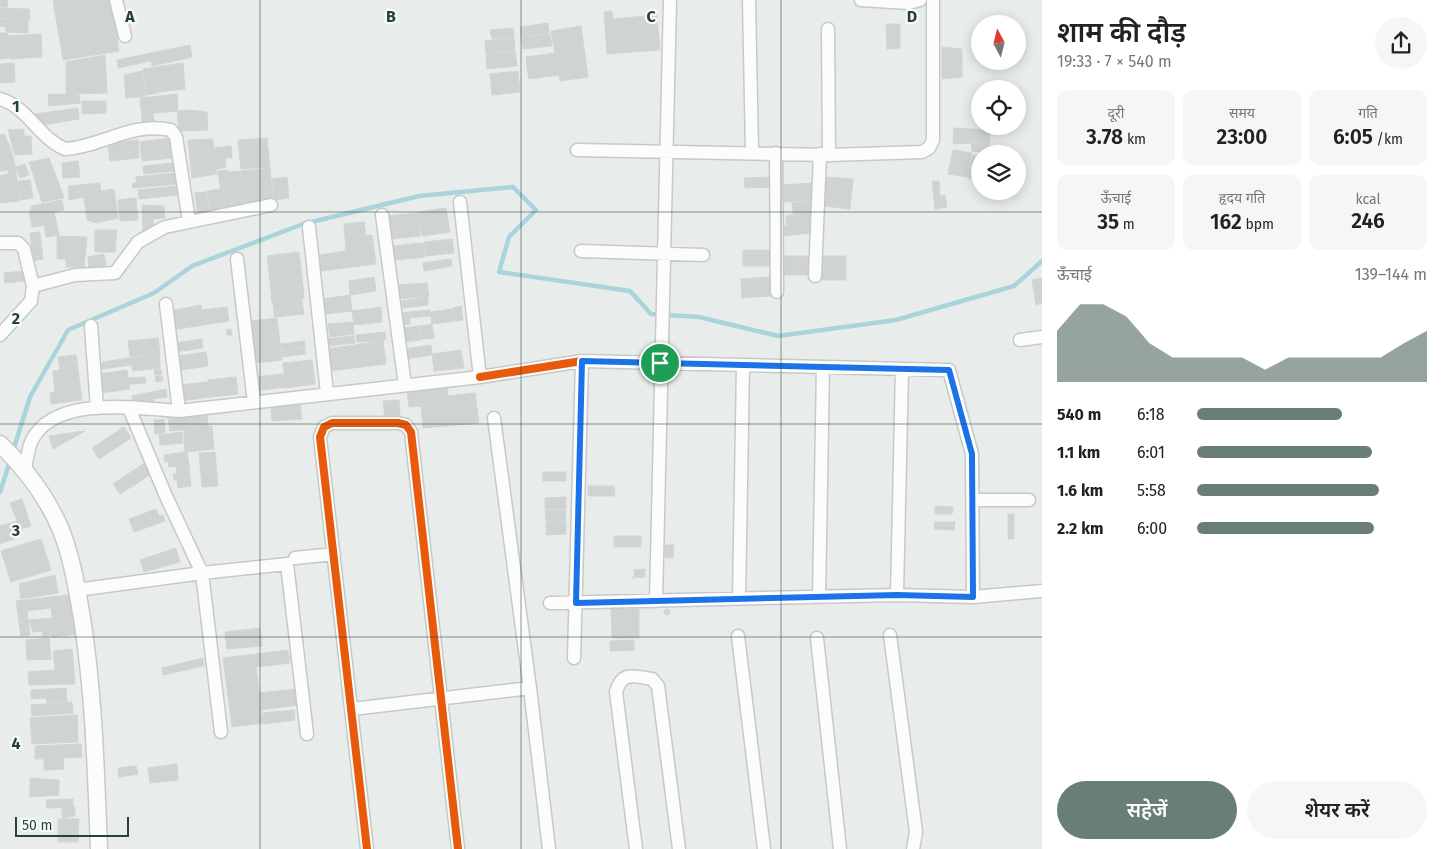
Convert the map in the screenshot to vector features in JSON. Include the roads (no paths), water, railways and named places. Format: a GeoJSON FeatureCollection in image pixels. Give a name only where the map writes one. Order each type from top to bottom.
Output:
{"type":"FeatureCollection","features":[{"type":"Feature","properties":{"kind":"street"},"geometry":{"type":"LineString","coordinates":[[116,0],[125,36]]}},
{"type":"Feature","properties":{"kind":"street"},"geometry":{"type":"LineString","coordinates":[[656,601],[660,363],[670,0]]}},
{"type":"Feature","properties":{"kind":"street"},"geometry":{"type":"LineString","coordinates":[[748,0],[752,152]]}},
{"type":"Feature","properties":{"kind":"street"},"geometry":{"type":"LineString","coordinates":[[861,0],[909,3],[920,0]]}},
{"type":"Feature","properties":{"kind":"street"},"geometry":{"type":"LineString","coordinates":[[577,150],[825,154],[922,152],[929,148],[933,140],[933,0]]}},
{"type":"Feature","properties":{"kind":"street"},"geometry":{"type":"LineString","coordinates":[[815,276],[825,154],[828,29]]}},
{"type":"Feature","properties":{"kind":"street"},"geometry":{"type":"LineString","coordinates":[[0,99],[14,105],[48,139],[64,148],[95,143],[128,130],[171,130],[176,137],[189,221]]}},
{"type":"Feature","properties":{"kind":"street"},"geometry":{"type":"LineString","coordinates":[[776,153],[777,292]]}},
{"type":"Feature","properties":{"kind":"street"},"geometry":{"type":"LineString","coordinates":[[460,202],[480,377]]}},
{"type":"Feature","properties":{"kind":"street"},"geometry":{"type":"LineString","coordinates":[[33,286],[75,275],[115,273],[138,242],[165,227],[271,205]]}},
{"type":"Feature","properties":{"kind":"street"},"geometry":{"type":"LineString","coordinates":[[382,215],[405,385]]}},
{"type":"Feature","properties":{"kind":"street"},"geometry":{"type":"LineString","coordinates":[[309,227],[327,393]]}},
{"type":"Feature","properties":{"kind":"street"},"geometry":{"type":"LineString","coordinates":[[0,243],[18,243],[24,249],[33,286],[30,301],[0,334]]}},
{"type":"Feature","properties":{"kind":"street"},"geometry":{"type":"LineString","coordinates":[[581,251],[702,256]]}},
{"type":"Feature","properties":{"kind":"street"},"geometry":{"type":"LineString","coordinates":[[237,259],[254,402]]}},
{"type":"Feature","properties":{"kind":"street"},"geometry":{"type":"LineString","coordinates":[[166,304],[179,411]]}},
{"type":"Feature","properties":{"kind":"street"},"geometry":{"type":"LineString","coordinates":[[91,326],[97,408]]}},
{"type":"Feature","properties":{"kind":"street"},"geometry":{"type":"LineString","coordinates":[[1020,340],[1042,337]]}},
{"type":"Feature","properties":{"kind":"street"},"geometry":{"type":"LineString","coordinates":[[574,658],[582,361]]}},
{"type":"Feature","properties":{"kind":"street"},"geometry":{"type":"LineString","coordinates":[[21,465],[32,439],[48,421],[69,411],[97,408],[179,411],[480,377],[582,361],[949,370],[972,454],[973,597]]}},
{"type":"Feature","properties":{"kind":"street"},"geometry":{"type":"LineString","coordinates":[[739,599],[743,365]]}},
{"type":"Feature","properties":{"kind":"street"},"geometry":{"type":"LineString","coordinates":[[819,597],[823,367]]}},
{"type":"Feature","properties":{"kind":"street"},"geometry":{"type":"LineString","coordinates":[[897,595],[902,369]]}},
{"type":"Feature","properties":{"kind":"street"},"geometry":{"type":"LineString","coordinates":[[130,408],[165,494],[202,572],[221,732]]}},
{"type":"Feature","properties":{"kind":"street"},"geometry":{"type":"LineString","coordinates":[[494,418],[530,688],[549,849]]}},
{"type":"Feature","properties":{"kind":"street"},"geometry":{"type":"LineString","coordinates":[[367,849],[320,437],[324,427],[332,423],[406,425],[411,432],[458,849]]}},
{"type":"Feature","properties":{"kind":"street"},"geometry":{"type":"LineString","coordinates":[[0,444],[21,465],[49,505],[62,532],[77,590],[90,667],[99,849]]}},
{"type":"Feature","properties":{"kind":"street"},"geometry":{"type":"LineString","coordinates":[[972,500],[1029,500]]}},
{"type":"Feature","properties":{"kind":"street"},"geometry":{"type":"LineString","coordinates":[[295,558],[334,554]]}},
{"type":"Feature","properties":{"kind":"street"},"geometry":{"type":"LineString","coordinates":[[77,590],[202,572],[287,564],[307,734]]}},
{"type":"Feature","properties":{"kind":"street"},"geometry":{"type":"LineString","coordinates":[[550,604],[897,595],[973,597],[1042,591]]}},
{"type":"Feature","properties":{"kind":"street"},"geometry":{"type":"LineString","coordinates":[[890,635],[916,832],[914,849]]}},
{"type":"Feature","properties":{"kind":"street"},"geometry":{"type":"LineString","coordinates":[[738,636],[764,849]]}},
{"type":"Feature","properties":{"kind":"street"},"geometry":{"type":"LineString","coordinates":[[817,638],[840,849]]}},
{"type":"Feature","properties":{"kind":"street"},"geometry":{"type":"LineString","coordinates":[[636,849],[616,692],[619,681],[634,676],[652,679],[658,686],[679,849]]}},
{"type":"Feature","properties":{"kind":"street"},"geometry":{"type":"LineString","coordinates":[[352,709],[530,688]]}},
{"type":"Feature","properties":{"kind":"waterway"},"geometry":{"type":"LineString","coordinates":[[13,451],[30,397],[68,330],[154,293],[192,266],[303,224],[419,196],[513,187],[536,210],[509,237],[499,272],[630,291],[651,314],[699,317],[778,336],[896,320],[1014,286],[1042,261]]}},
{"type":"Feature","properties":{"kind":"waterway"},"geometry":{"type":"LineString","coordinates":[[0,492],[10,461]]}}]}
